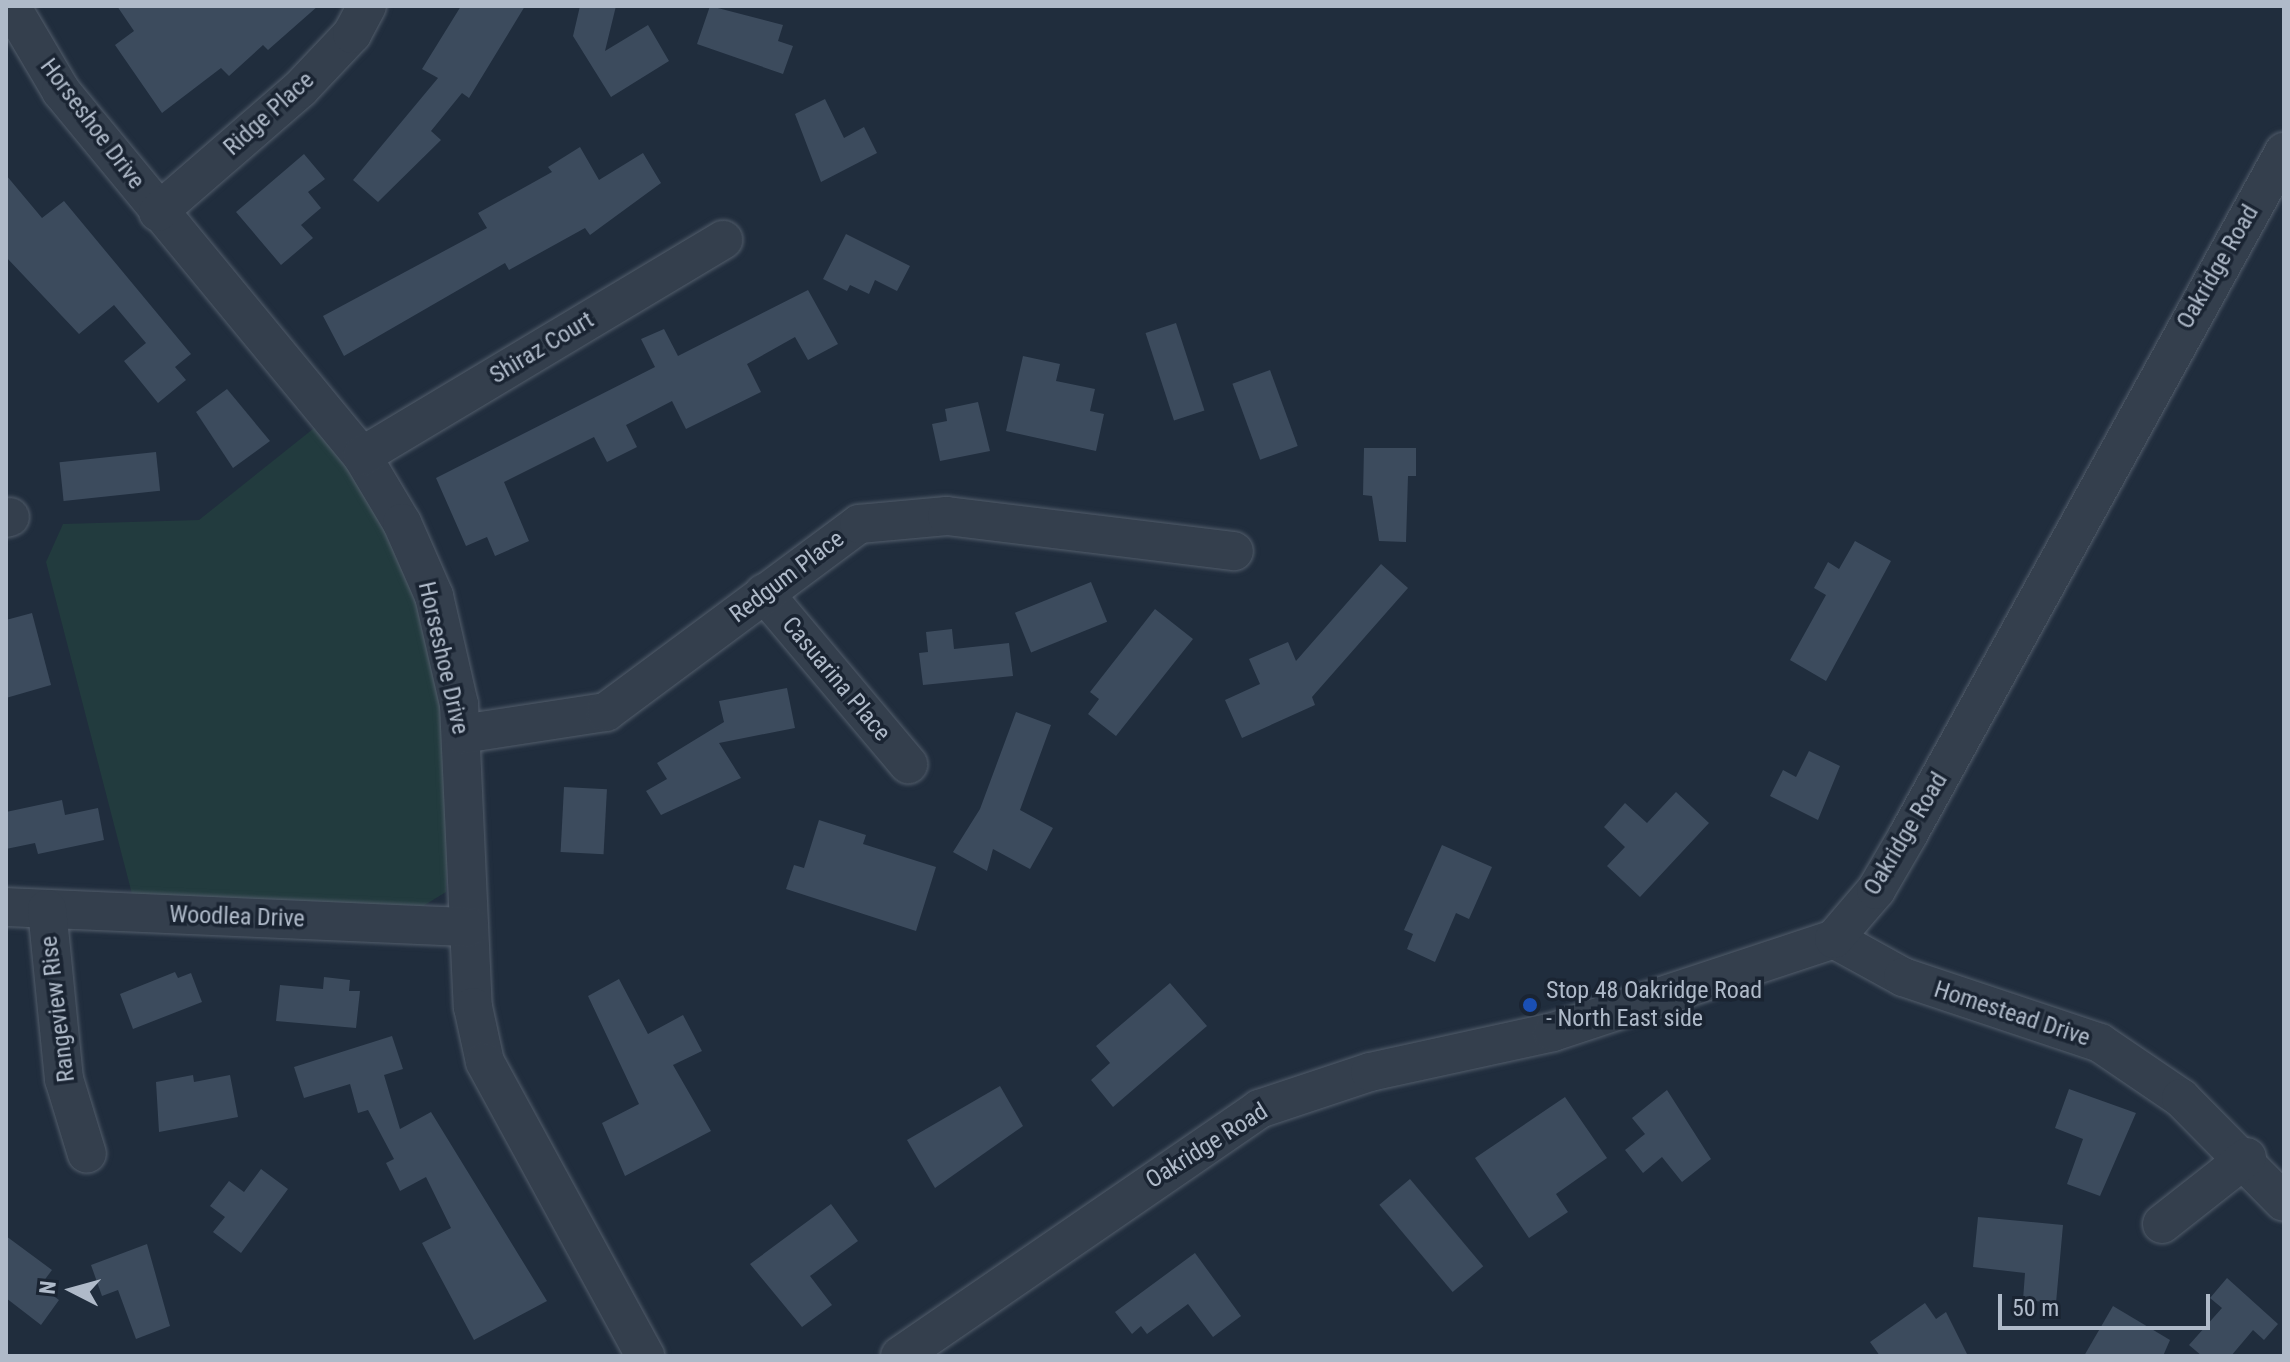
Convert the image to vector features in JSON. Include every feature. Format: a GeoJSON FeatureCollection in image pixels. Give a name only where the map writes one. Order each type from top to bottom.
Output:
{"type":"FeatureCollection","features":[{"type":"Feature","properties":{"kind":"street","name":"Horseshoe Drive"},"geometry":{"type":"LineString","coordinates":[[11,6],[61,91],[362,456],[434,596],[462,734],[473,1007],[485,1062],[645,1356]]}},
{"type":"Feature","properties":{"kind":"street","name":"Ridge Place"},"geometry":{"type":"LineString","coordinates":[[158,212],[300,89],[352,34],[367,6]]}},
{"type":"Feature","properties":{"kind":"street","name":"Oakridge Road"},"geometry":{"type":"LineString","coordinates":[[900,1356],[1259,1109],[1370,1072],[1553,1032],[1834,939],[1876,890],[1916,822],[2284,152]]}},
{"type":"Feature","properties":{"kind":"street","name":"Shiraz Court"},"geometry":{"type":"LineString","coordinates":[[362,456],[723,240]]}},
{"type":"Feature","properties":{"kind":"street","name":"Redgum Place"},"geometry":{"type":"LineString","coordinates":[[462,734],[606,712],[859,524],[947,516],[1234,551]]}},
{"type":"Feature","properties":{"kind":"street","name":"Casuarina Place"},"geometry":{"type":"LineString","coordinates":[[764,593],[908,764]]}},
{"type":"Feature","properties":{"kind":"street","name":"Woodlea Drive"},"geometry":{"type":"LineString","coordinates":[[6,907],[469,927]]}},
{"type":"Feature","properties":{"kind":"street","name":"Rangeview Rise"},"geometry":{"type":"LineString","coordinates":[[47,909],[64,1079],[87,1154]]}},
{"type":"Feature","properties":{"kind":"street","name":"Homestead Drive"},"geometry":{"type":"LineString","coordinates":[[1834,939],[1903,977],[2100,1043],[2181,1098],[2247,1157],[2284,1202]]}},
{"type":"Feature","properties":{"kind":"street"},"geometry":{"type":"LineString","coordinates":[[2162,1224],[2247,1157]]}},
{"type":"Feature","properties":{"kind":"green space"},"geometry":{"type":"Polygon","coordinates":[[[318,425],[393,533],[430,645],[451,765],[446,892],[423,906],[132,894],[46,562],[63,524],[199,520],[318,425]]]}},
{"type":"Feature","properties":{"kind":"building"},"geometry":{"type":"Polygon","coordinates":[[[117,6],[318,6],[268,50],[263,45],[229,76],[221,68],[162,113],[115,45],[134,31],[117,6]]]}},
{"type":"Feature","properties":{"kind":"building"},"geometry":{"type":"Polygon","coordinates":[[[461,6],[525,6],[469,98],[462,93],[431,131],[441,140],[378,202],[353,180],[438,78],[422,69],[461,6]]]}},
{"type":"Feature","properties":{"kind":"building"},"geometry":{"type":"Polygon","coordinates":[[[580,6],[616,6],[605,51],[648,25],[669,61],[611,97],[573,36],[580,6]]]}},
{"type":"Feature","properties":{"kind":"building"},"geometry":{"type":"Polygon","coordinates":[[[710,6],[783,25],[778,41],[793,46],[783,74],[697,44],[710,6]]]}},
{"type":"Feature","properties":{"kind":"building"},"geometry":{"type":"Polygon","coordinates":[[[825,99],[844,138],[864,127],[877,153],[821,182],[795,114],[825,99]]]}},
{"type":"Feature","properties":{"kind":"building"},"geometry":{"type":"Polygon","coordinates":[[[580,147],[599,180],[643,153],[661,183],[590,235],[585,228],[509,270],[505,263],[344,356],[323,316],[487,228],[478,213],[552,172],[548,167],[580,147]]]}},
{"type":"Feature","properties":{"kind":"building"},"geometry":{"type":"Polygon","coordinates":[[[304,154],[325,179],[308,192],[321,208],[301,225],[313,238],[281,265],[236,212],[304,154]]]}},
{"type":"Feature","properties":{"kind":"building"},"geometry":{"type":"Polygon","coordinates":[[[6,175],[42,218],[64,201],[191,354],[175,367],[186,380],[158,403],[124,361],[146,343],[114,305],[79,334],[6,257],[6,175]]]}},
{"type":"Feature","properties":{"kind":"building"},"geometry":{"type":"Polygon","coordinates":[[[846,234],[910,266],[897,291],[875,280],[869,294],[850,285],[847,291],[823,279],[846,234]]]}},
{"type":"Feature","properties":{"kind":"building"},"geometry":{"type":"Polygon","coordinates":[[[808,290],[838,344],[808,360],[795,337],[747,364],[761,392],[686,429],[672,401],[626,425],[637,447],[607,462],[594,437],[504,482],[529,541],[495,556],[487,537],[466,546],[436,478],[655,367],[641,339],[664,329],[678,356],[808,290]]]}},
{"type":"Feature","properties":{"kind":"building"},"geometry":{"type":"Polygon","coordinates":[[[1176,323],[1204,410],[1174,420],[1146,333],[1176,323]]]}},
{"type":"Feature","properties":{"kind":"building"},"geometry":{"type":"Polygon","coordinates":[[[1023,356],[1060,364],[1056,381],[1095,389],[1090,411],[1104,414],[1096,451],[1006,431],[1023,356]]]}},
{"type":"Feature","properties":{"kind":"building"},"geometry":{"type":"Polygon","coordinates":[[[1270,370],[1298,446],[1260,460],[1232,384],[1270,370]]]}},
{"type":"Feature","properties":{"kind":"building"},"geometry":{"type":"Polygon","coordinates":[[[227,389],[270,441],[233,468],[196,412],[227,389]]]}},
{"type":"Feature","properties":{"kind":"building"},"geometry":{"type":"Polygon","coordinates":[[[978,402],[990,451],[940,461],[932,424],[947,421],[945,409],[978,402]]]}},
{"type":"Feature","properties":{"kind":"building"},"geometry":{"type":"Polygon","coordinates":[[[1364,448],[1416,448],[1416,476],[1408,476],[1406,542],[1379,541],[1372,496],[1363,495],[1364,448]]]}},
{"type":"Feature","properties":{"kind":"building"},"geometry":{"type":"Polygon","coordinates":[[[156,452],[160,491],[64,501],[60,462],[156,452]]]}},
{"type":"Feature","properties":{"kind":"building"},"geometry":{"type":"Polygon","coordinates":[[[1855,541],[1891,561],[1826,681],[1790,660],[1826,595],[1814,588],[1828,562],[1839,569],[1855,541]]]}},
{"type":"Feature","properties":{"kind":"building"},"geometry":{"type":"Polygon","coordinates":[[[1381,564],[1408,588],[1312,697],[1315,705],[1242,738],[1225,700],[1260,684],[1249,659],[1288,642],[1296,661],[1381,564]]]}},
{"type":"Feature","properties":{"kind":"building"},"geometry":{"type":"Polygon","coordinates":[[[1091,582],[1107,622],[1031,653],[1015,613],[1091,582]]]}},
{"type":"Feature","properties":{"kind":"building"},"geometry":{"type":"Polygon","coordinates":[[[1155,609],[1193,639],[1116,736],[1088,714],[1099,699],[1090,692],[1155,609]]]}},
{"type":"Feature","properties":{"kind":"building"},"geometry":{"type":"Polygon","coordinates":[[[32,613],[51,685],[6,698],[6,620],[32,613]]]}},
{"type":"Feature","properties":{"kind":"building"},"geometry":{"type":"Polygon","coordinates":[[[952,629],[954,649],[1009,643],[1013,676],[923,685],[919,653],[928,652],[926,632],[952,629]]]}},
{"type":"Feature","properties":{"kind":"building"},"geometry":{"type":"Polygon","coordinates":[[[787,688],[795,728],[719,743],[741,778],[661,815],[646,791],[667,779],[657,763],[724,722],[719,701],[787,688]]]}},
{"type":"Feature","properties":{"kind":"building"},"geometry":{"type":"Polygon","coordinates":[[[1016,712],[1051,725],[1020,810],[1053,828],[1030,869],[993,849],[987,871],[953,852],[980,809],[1016,712]]]}},
{"type":"Feature","properties":{"kind":"building"},"geometry":{"type":"Polygon","coordinates":[[[1809,751],[1840,766],[1818,820],[1770,796],[1783,770],[1796,777],[1809,751]]]}},
{"type":"Feature","properties":{"kind":"building"},"geometry":{"type":"Polygon","coordinates":[[[564,787],[607,789],[604,854],[561,852],[564,787]]]}},
{"type":"Feature","properties":{"kind":"building"},"geometry":{"type":"Polygon","coordinates":[[[1676,792],[1709,823],[1640,897],[1607,866],[1625,847],[1604,827],[1625,803],[1647,823],[1676,792]]]}},
{"type":"Feature","properties":{"kind":"building"},"geometry":{"type":"Polygon","coordinates":[[[62,800],[65,815],[98,808],[104,840],[38,854],[35,843],[6,849],[6,812],[62,800]]]}},
{"type":"Feature","properties":{"kind":"building"},"geometry":{"type":"Polygon","coordinates":[[[819,820],[866,835],[863,844],[936,867],[916,931],[786,889],[794,865],[804,868],[819,820]]]}},
{"type":"Feature","properties":{"kind":"building"},"geometry":{"type":"Polygon","coordinates":[[[1442,845],[1492,867],[1469,919],[1456,913],[1435,962],[1407,949],[1413,934],[1404,930],[1442,845]]]}},
{"type":"Feature","properties":{"kind":"building"},"geometry":{"type":"Polygon","coordinates":[[[175,972],[178,978],[191,973],[202,1002],[133,1029],[120,994],[175,972]]]}},
{"type":"Feature","properties":{"kind":"building"},"geometry":{"type":"Polygon","coordinates":[[[324,977],[350,980],[349,991],[360,991],[356,1028],[276,1021],[280,985],[323,989],[324,977]]]}},
{"type":"Feature","properties":{"kind":"building"},"geometry":{"type":"Polygon","coordinates":[[[619,979],[648,1034],[683,1015],[702,1051],[673,1065],[711,1131],[625,1176],[602,1123],[639,1104],[588,996],[619,979]]]}},
{"type":"Feature","properties":{"kind":"building"},"geometry":{"type":"Polygon","coordinates":[[[1170,983],[1207,1026],[1113,1107],[1091,1080],[1110,1063],[1096,1046],[1170,983]]]}},
{"type":"Feature","properties":{"kind":"building"},"geometry":{"type":"Polygon","coordinates":[[[392,1036],[403,1069],[384,1075],[400,1129],[431,1112],[547,1301],[474,1340],[422,1243],[451,1228],[426,1177],[400,1191],[386,1163],[394,1159],[368,1110],[358,1113],[350,1084],[304,1098],[294,1067],[392,1036]]]}},
{"type":"Feature","properties":{"kind":"building"},"geometry":{"type":"Polygon","coordinates":[[[193,1075],[194,1082],[230,1075],[238,1117],[159,1132],[156,1082],[193,1075]]]}},
{"type":"Feature","properties":{"kind":"building"},"geometry":{"type":"Polygon","coordinates":[[[1000,1086],[1023,1126],[935,1188],[907,1140],[1000,1086]]]}},
{"type":"Feature","properties":{"kind":"building"},"geometry":{"type":"Polygon","coordinates":[[[2069,1089],[2136,1113],[2100,1196],[2067,1184],[2083,1139],[2055,1128],[2069,1089]]]}},
{"type":"Feature","properties":{"kind":"building"},"geometry":{"type":"Polygon","coordinates":[[[1667,1090],[1711,1159],[1682,1182],[1662,1157],[1643,1173],[1625,1150],[1645,1134],[1632,1118],[1667,1090]]]}},
{"type":"Feature","properties":{"kind":"building"},"geometry":{"type":"Polygon","coordinates":[[[1565,1097],[1607,1158],[1556,1194],[1568,1212],[1529,1238],[1475,1158],[1565,1097]]]}},
{"type":"Feature","properties":{"kind":"building"},"geometry":{"type":"Polygon","coordinates":[[[261,1169],[288,1189],[241,1253],[213,1232],[225,1217],[210,1206],[229,1181],[244,1192],[261,1169]]]}},
{"type":"Feature","properties":{"kind":"building"},"geometry":{"type":"Polygon","coordinates":[[[1410,1179],[1483,1266],[1453,1292],[1379,1205],[1410,1179]]]}},
{"type":"Feature","properties":{"kind":"building"},"geometry":{"type":"Polygon","coordinates":[[[831,1204],[858,1241],[810,1276],[832,1305],[802,1327],[750,1264],[831,1204]]]}},
{"type":"Feature","properties":{"kind":"building"},"geometry":{"type":"Polygon","coordinates":[[[1978,1217],[2063,1225],[2056,1303],[2023,1300],[2025,1273],[1973,1267],[1978,1217]]]}},
{"type":"Feature","properties":{"kind":"building"},"geometry":{"type":"Polygon","coordinates":[[[6,1236],[52,1270],[40,1286],[59,1300],[41,1325],[6,1298],[6,1236]]]}},
{"type":"Feature","properties":{"kind":"building"},"geometry":{"type":"Polygon","coordinates":[[[147,1244],[170,1326],[136,1339],[118,1290],[102,1296],[91,1265],[147,1244]]]}},
{"type":"Feature","properties":{"kind":"building"},"geometry":{"type":"Polygon","coordinates":[[[1195,1253],[1241,1316],[1213,1337],[1188,1304],[1147,1334],[1141,1326],[1132,1334],[1115,1312],[1195,1253]]]}},
{"type":"Feature","properties":{"kind":"building"},"geometry":{"type":"Polygon","coordinates":[[[2227,1278],[2278,1324],[2264,1340],[2253,1330],[2231,1356],[2202,1356],[2189,1345],[2222,1308],[2210,1298],[2227,1278]]]}},
{"type":"Feature","properties":{"kind":"building"},"geometry":{"type":"Polygon","coordinates":[[[1925,1303],[1936,1319],[1946,1312],[1968,1356],[1880,1356],[1870,1342],[1925,1303]]]}},
{"type":"Feature","properties":{"kind":"building"},"geometry":{"type":"Polygon","coordinates":[[[2113,1306],[2170,1340],[2163,1356],[2084,1356],[2113,1306]]]}},
{"type":"Feature","properties":{"kind":"place","name":"Stop 48 Oakridge Road - North East side"},"geometry":{"type":"Point","coordinates":[1530,1005]}}]}
